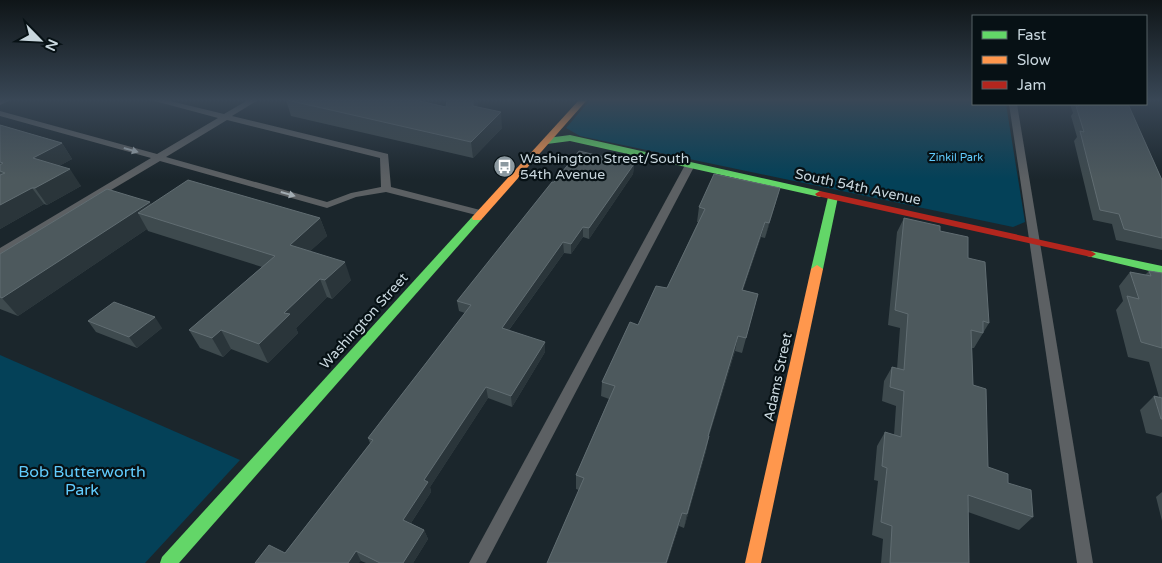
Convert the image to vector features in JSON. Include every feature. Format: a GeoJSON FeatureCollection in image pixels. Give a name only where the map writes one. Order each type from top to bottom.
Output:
{"type":"FeatureCollection","features":[{"type":"Feature","properties":{"kind":"street","name":"Washington Street"},"geometry":{"type":"LineString","coordinates":[[168,563],[480,213],[560,126]]}},
{"type":"Feature","properties":{"kind":"street","name":"South 54th Avenue"},"geometry":{"type":"LineString","coordinates":[[547,141],[570,138],[1162,270]]}},
{"type":"Feature","properties":{"kind":"street","name":"Adams Street"},"geometry":{"type":"LineString","coordinates":[[753,563],[833,197]]}},
{"type":"Feature","properties":{"kind":"lane"},"geometry":{"type":"LineString","coordinates":[[47,126],[327,205],[354,195],[386,189],[480,213]]}},
{"type":"Feature","properties":{"kind":"lane"},"geometry":{"type":"LineString","coordinates":[[0,253],[212,126]]}},
{"type":"Feature","properties":{"kind":"lane"},"geometry":{"type":"LineString","coordinates":[[265,126],[385,156],[384,173],[386,189]]}},
{"type":"Feature","properties":{"kind":"lane"},"geometry":{"type":"LineString","coordinates":[[1017,126],[1085,563]]}},
{"type":"Feature","properties":{"kind":"lane"},"geometry":{"type":"LineString","coordinates":[[477,563],[690,165]]}},
{"type":"Feature","properties":{"kind":"green space","name":"Zinkil Park"},"geometry":{"type":"Polygon","coordinates":[[[567,126],[1010,126],[1025,222],[1013,227],[580,136],[566,128],[567,126]]]}},
{"type":"Feature","properties":{"kind":"green space","name":"Bob Butterworth Park"},"geometry":{"type":"Polygon","coordinates":[[[0,355],[240,460],[145,563],[0,563],[0,355]]]}},
{"type":"Feature","properties":{"kind":"building"},"geometry":{"type":"Polygon","coordinates":[[[0,126],[4,126],[62,143],[33,158],[70,169],[0,205],[0,175],[5,173],[0,171],[0,165],[3,163],[0,162],[0,126]]]}},
{"type":"Feature","properties":{"kind":"building"},"geometry":{"type":"Polygon","coordinates":[[[402,126],[487,126],[471,142],[402,126]]]}},
{"type":"Feature","properties":{"kind":"building"},"geometry":{"type":"Polygon","coordinates":[[[1082,126],[1138,126],[1162,180],[1162,238],[1124,229],[1119,214],[1100,210],[1080,131],[1084,132],[1082,126]]]}},
{"type":"Feature","properties":{"kind":"building"},"geometry":{"type":"Polygon","coordinates":[[[579,151],[634,164],[589,228],[583,227],[571,244],[563,242],[502,328],[545,342],[511,396],[486,387],[424,480],[428,482],[403,520],[424,530],[403,563],[380,563],[356,551],[348,563],[255,563],[269,545],[285,553],[373,440],[368,438],[471,305],[457,301],[579,151]]]}},
{"type":"Feature","properties":{"kind":"building"},"geometry":{"type":"Polygon","coordinates":[[[714,174],[780,188],[769,223],[765,222],[742,290],[758,294],[746,338],[738,336],[687,514],[682,513],[666,563],[547,563],[584,478],[576,475],[615,386],[602,382],[630,322],[638,325],[656,286],[667,288],[705,209],[699,207],[714,174]]]}},
{"type":"Feature","properties":{"kind":"building"},"geometry":{"type":"Polygon","coordinates":[[[188,180],[320,218],[290,245],[345,262],[325,280],[320,279],[284,313],[290,314],[259,344],[221,330],[212,338],[189,330],[275,256],[138,213],[188,180]]]}},
{"type":"Feature","properties":{"kind":"building"},"geometry":{"type":"Polygon","coordinates":[[[107,189],[150,202],[2,298],[0,297],[0,254],[107,189]]]}},
{"type":"Feature","properties":{"kind":"building"},"geometry":{"type":"Polygon","coordinates":[[[904,218],[940,226],[940,231],[968,237],[968,258],[985,262],[989,323],[983,321],[983,333],[971,330],[973,385],[986,389],[988,467],[1008,474],[1008,483],[1031,490],[1033,517],[968,495],[969,563],[890,563],[892,526],[881,522],[887,468],[882,466],[885,432],[901,437],[904,391],[890,387],[892,367],[904,370],[908,314],[895,310],[904,218]]]}},
{"type":"Feature","properties":{"kind":"building"},"geometry":{"type":"Polygon","coordinates":[[[1149,271],[1162,273],[1162,348],[1141,342],[1127,296],[1139,299],[1130,272],[1151,276],[1149,271]]]}},
{"type":"Feature","properties":{"kind":"building"},"geometry":{"type":"Polygon","coordinates":[[[114,302],[155,317],[129,337],[88,321],[114,302]]]}},
{"type":"Feature","properties":{"kind":"building"},"geometry":{"type":"Polygon","coordinates":[[[1154,396],[1162,398],[1162,419],[1161,419],[1154,396]]]}},
{"type":"Feature","properties":{"kind":"traffic: fast"},"geometry":{"type":"LineString","coordinates":[[547,141],[570,138],[820,194]]}},
{"type":"Feature","properties":{"kind":"traffic: fast"},"geometry":{"type":"LineString","coordinates":[[817,269],[833,197]]}},
{"type":"Feature","properties":{"kind":"traffic: fast"},"geometry":{"type":"LineString","coordinates":[[168,563],[477,218]]}},
{"type":"Feature","properties":{"kind":"traffic: fast"},"geometry":{"type":"LineString","coordinates":[[1091,254],[1162,270]]}},
{"type":"Feature","properties":{"kind":"traffic: slow"},"geometry":{"type":"LineString","coordinates":[[477,218],[559,126]]}},
{"type":"Feature","properties":{"kind":"traffic: slow"},"geometry":{"type":"LineString","coordinates":[[753,563],[817,269]]}},
{"type":"Feature","properties":{"kind":"traffic: jam"},"geometry":{"type":"LineString","coordinates":[[820,194],[1091,254]]}},
{"type":"Feature","properties":{"kind":"place","name":"Washington Street/South 54th Avenue"},"geometry":{"type":"Point","coordinates":[504,166]}}]}
